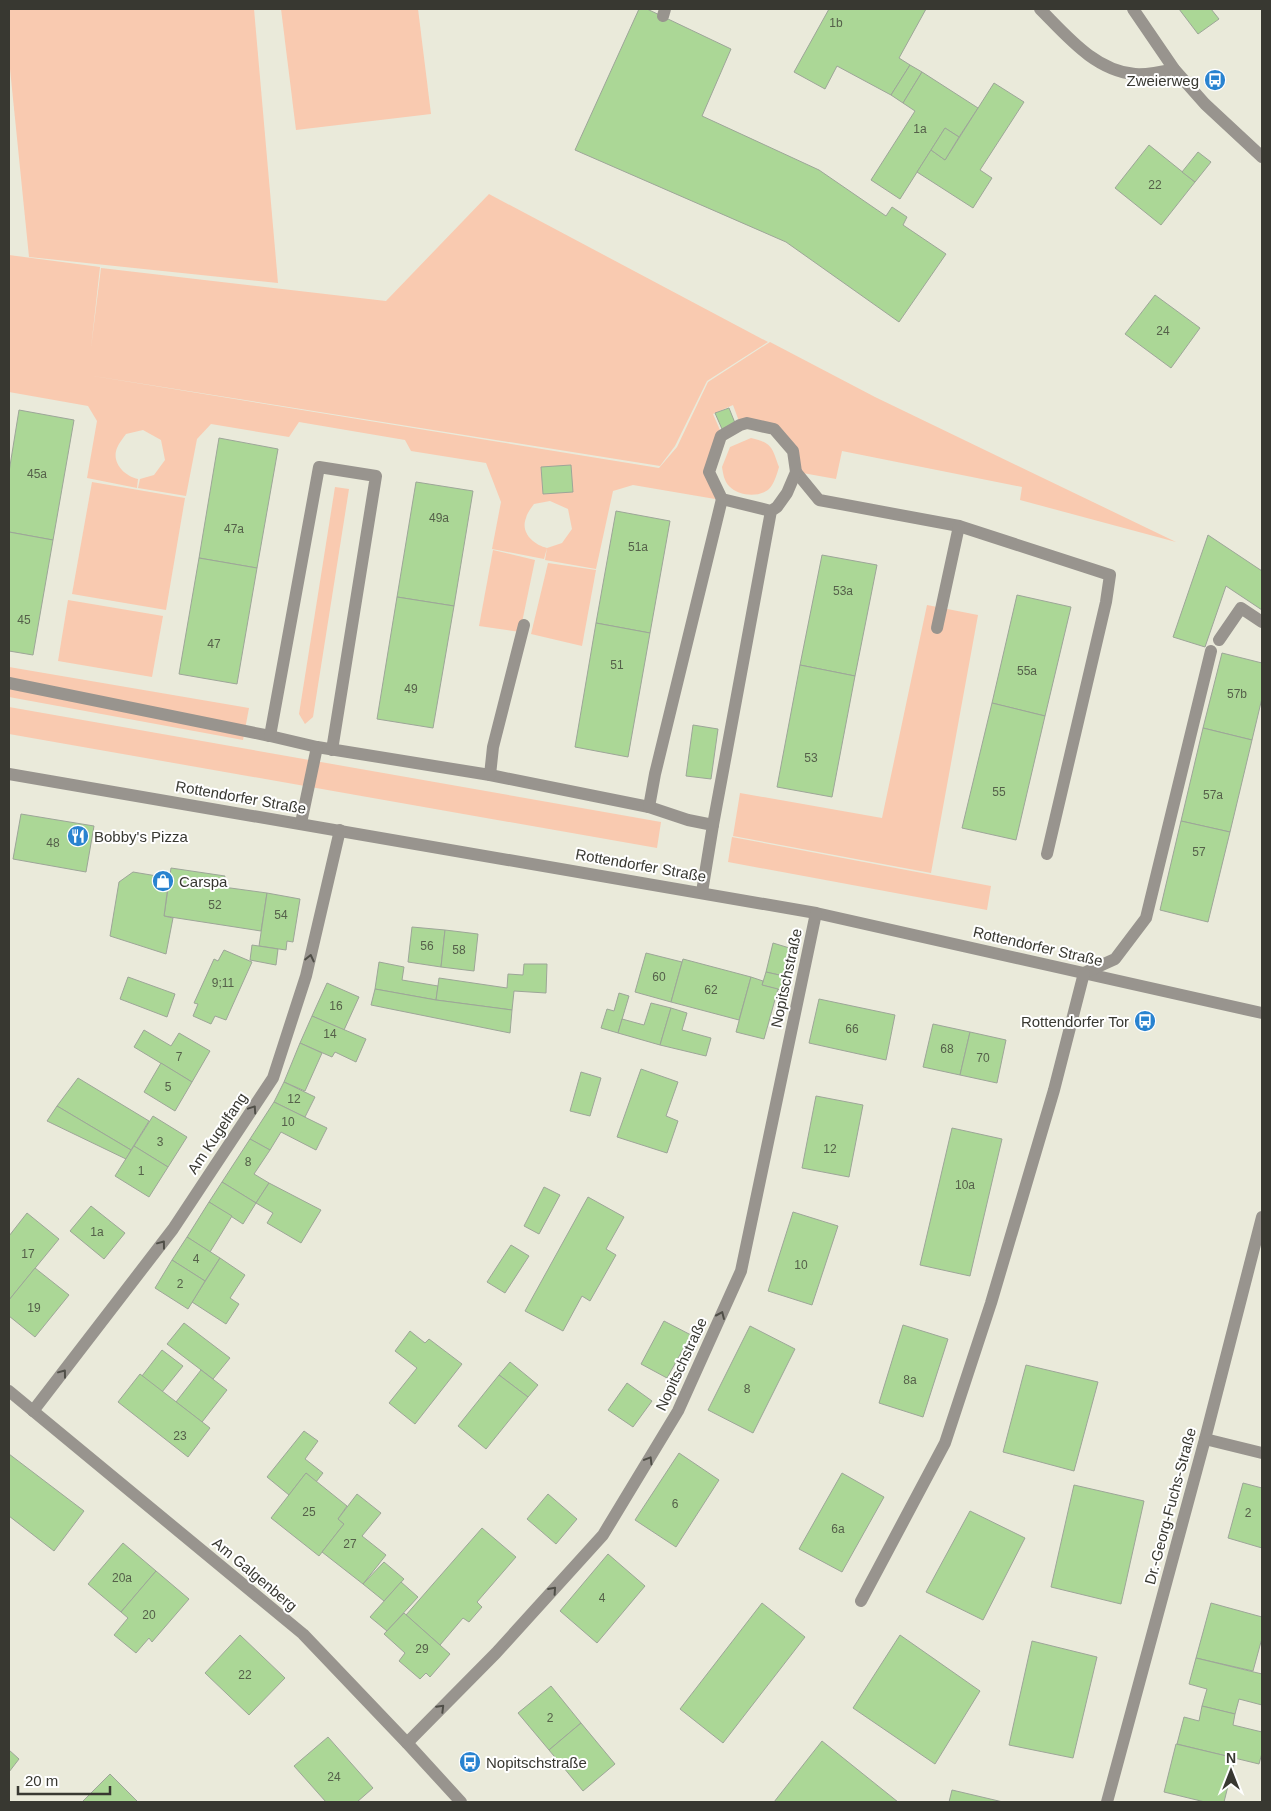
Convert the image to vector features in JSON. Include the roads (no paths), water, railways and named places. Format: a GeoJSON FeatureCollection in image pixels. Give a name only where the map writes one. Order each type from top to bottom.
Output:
{"type":"FeatureCollection","features":[{"type":"Feature","properties":{"kind":"street"},"geometry":{"type":"LineString","coordinates":[[1040,9],[1077,46],[1110,68],[1134,74],[1155,73],[1174,69]]}},
{"type":"Feature","properties":{"kind":"street"},"geometry":{"type":"LineString","coordinates":[[1133,9],[1174,69],[1205,104],[1262,157]]}},
{"type":"Feature","properties":{"kind":"street"},"geometry":{"type":"LineString","coordinates":[[649,807],[722,499],[709,472],[721,436],[747,423],[774,429],[793,451],[796,472],[819,500],[959,526],[1110,575],[1106,602],[1047,854]]}},
{"type":"Feature","properties":{"kind":"street"},"geometry":{"type":"LineString","coordinates":[[270,736],[319,467],[376,476],[332,750]]}},
{"type":"Feature","properties":{"kind":"street"},"geometry":{"type":"LineString","coordinates":[[702,892],[771,511],[777,507],[787,493],[796,472]]}},
{"type":"Feature","properties":{"kind":"street"},"geometry":{"type":"LineString","coordinates":[[722,499],[771,511]]}},
{"type":"Feature","properties":{"kind":"street"},"geometry":{"type":"LineString","coordinates":[[937,628],[959,526]]}},
{"type":"Feature","properties":{"kind":"street"},"geometry":{"type":"LineString","coordinates":[[1219,640],[1241,608],[1262,622]]}},
{"type":"Feature","properties":{"kind":"street"},"geometry":{"type":"LineString","coordinates":[[490,775],[493,747],[524,625]]}},
{"type":"Feature","properties":{"kind":"street"},"geometry":{"type":"LineString","coordinates":[[861,1601],[945,1443],[1054,1090],[1084,973],[1116,959],[1146,918],[1211,651]]}},
{"type":"Feature","properties":{"kind":"street"},"geometry":{"type":"LineString","coordinates":[[9,684],[332,750],[490,775],[649,807],[688,820],[713,825]]}},
{"type":"Feature","properties":{"kind":"street"},"geometry":{"type":"LineString","coordinates":[[301,823],[317,747]]}},
{"type":"Feature","properties":{"kind":"street","name":"Rottendorfer Straße"},"geometry":{"type":"LineString","coordinates":[[9,774],[816,913],[1262,1013]]}},
{"type":"Feature","properties":{"kind":"street","name":"Am Kugelfang"},"geometry":{"type":"LineString","coordinates":[[33,1411],[173,1229],[273,1078],[306,976],[340,830]]}},
{"type":"Feature","properties":{"kind":"street","name":"Nopitschstraße"},"geometry":{"type":"LineString","coordinates":[[407,1743],[496,1653],[603,1535],[678,1411],[741,1271],[816,913]]}},
{"type":"Feature","properties":{"kind":"street","name":"Dr.-Georg-Fuchs-Straße"},"geometry":{"type":"LineString","coordinates":[[1108,1802],[1262,1217]]}},
{"type":"Feature","properties":{"kind":"street","name":"Am Galgenberg"},"geometry":{"type":"LineString","coordinates":[[9,1391],[303,1634],[461,1802]]}},
{"type":"Feature","properties":{"kind":"street"},"geometry":{"type":"LineString","coordinates":[[1205,1439],[1262,1453]]}},
{"type":"Feature","properties":{"kind":"place","name":"Zweierweg"},"geometry":{"type":"Point","coordinates":[1215,80]}},
{"type":"Feature","properties":{"kind":"place","name":"Bobby's Pizza"},"geometry":{"type":"Point","coordinates":[78,836]}},
{"type":"Feature","properties":{"kind":"place","name":"Carspa"},"geometry":{"type":"Point","coordinates":[163,881]}},
{"type":"Feature","properties":{"kind":"place","name":"Rottendorfer Tor"},"geometry":{"type":"Point","coordinates":[1145,1021]}},
{"type":"Feature","properties":{"kind":"place","name":"Nopitschstraße"},"geometry":{"type":"Point","coordinates":[470,1762]}}]}
